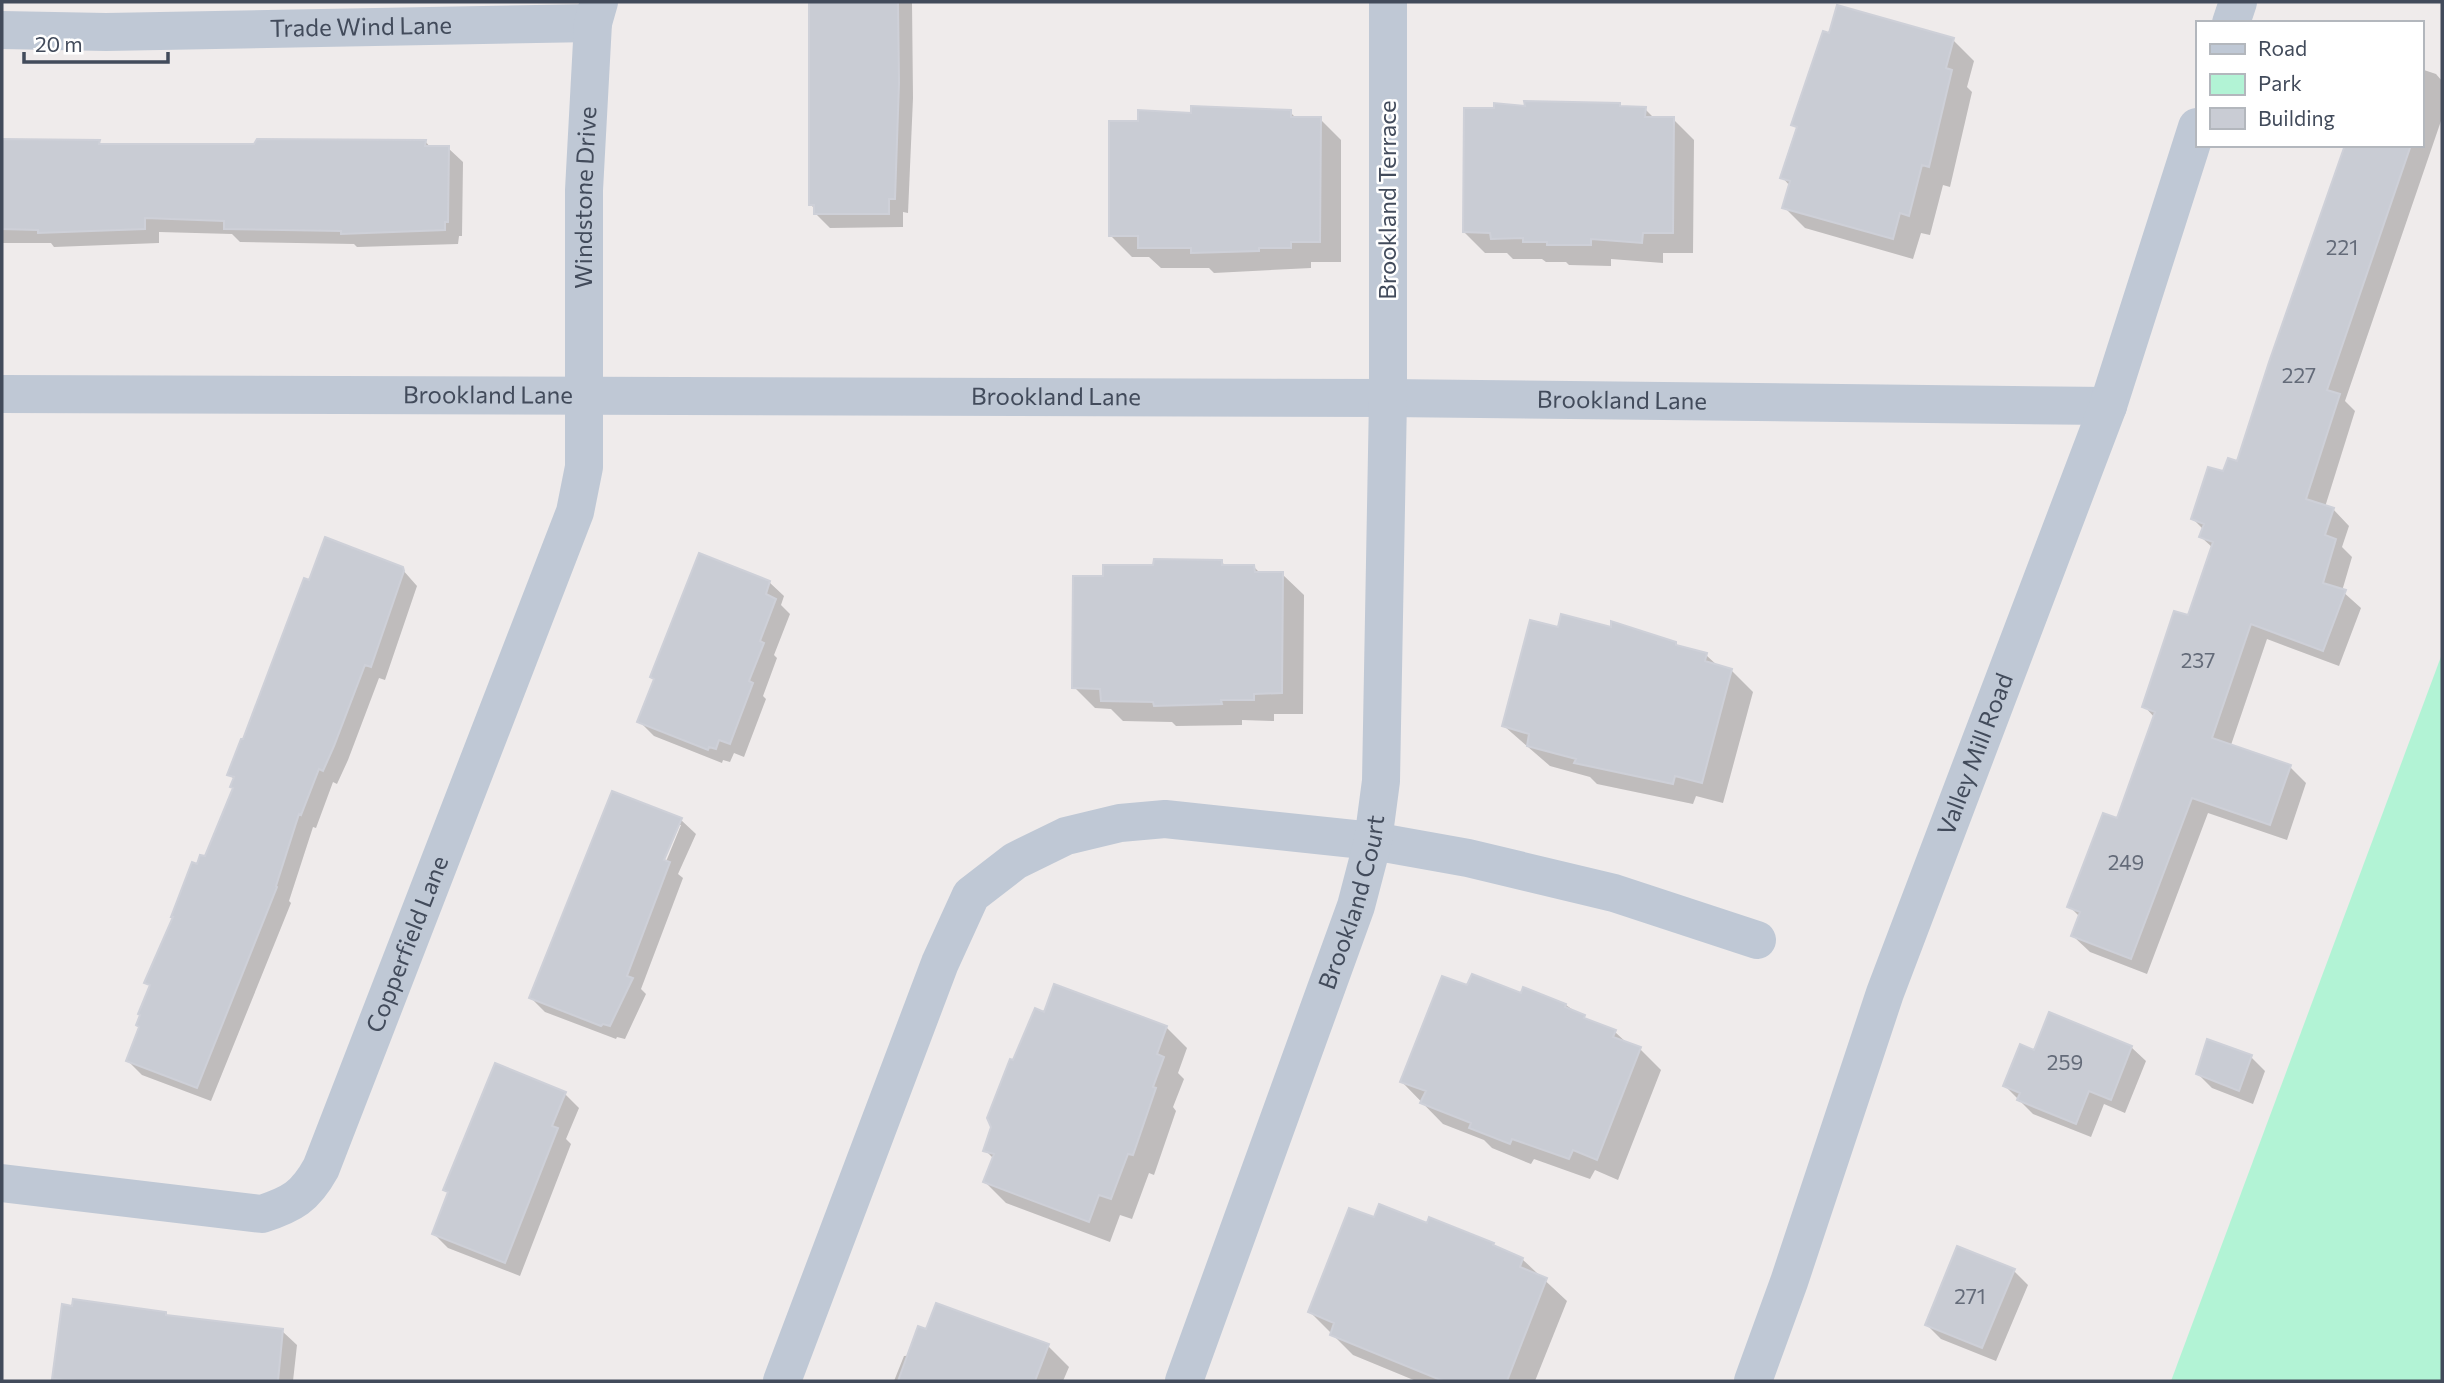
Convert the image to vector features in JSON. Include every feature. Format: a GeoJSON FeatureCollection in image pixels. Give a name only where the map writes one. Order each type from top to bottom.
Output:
{"type":"FeatureCollection","features":[{"type":"Feature","properties":{"kind":"street","name":"Brookland Terrace"},"geometry":{"type":"LineString","coordinates":[[1388,2],[1388,398]]}},
{"type":"Feature","properties":{"kind":"street"},"geometry":{"type":"LineString","coordinates":[[2232,21],[2238,2]]}},
{"type":"Feature","properties":{"kind":"street","name":"Trade Wind Lane"},"geometry":{"type":"LineString","coordinates":[[2,30],[134,31],[596,12]]}},
{"type":"Feature","properties":{"kind":"street","name":"Windstone Drive"},"geometry":{"type":"LineString","coordinates":[[585,396],[584,190],[596,12]]}},
{"type":"Feature","properties":{"kind":"street","name":"Valley Mill Road"},"geometry":{"type":"LineString","coordinates":[[1753,1381],[1789,1282],[1885,993],[2108,406],[2196,130]]}},
{"type":"Feature","properties":{"kind":"street","name":"Brookland Lane"},"geometry":{"type":"LineString","coordinates":[[2,394],[1388,398],[2108,406]]}},
{"type":"Feature","properties":{"kind":"street","name":"Copperfield Lane"},"geometry":{"type":"LineString","coordinates":[[2,1183],[262,1214],[290,1204],[312,1184],[321,1168],[575,512],[584,467],[585,396]]}},
{"type":"Feature","properties":{"kind":"street","name":"Brookland Court"},"geometry":{"type":"LineString","coordinates":[[1184,1381],[1356,906],[1373,841],[1381,781],[1388,398]]}},
{"type":"Feature","properties":{"kind":"street"},"geometry":{"type":"LineString","coordinates":[[782,1381],[940,963],[971,895],[1015,862],[1066,836],[1120,823],[1165,820],[1373,841],[1468,858],[1614,893],[1757,940]]}},
{"type":"Feature","properties":{"kind":"green space"},"geometry":{"type":"Polygon","coordinates":[[[2442,654],[2442,1381],[2171,1381],[2442,654]]]}},
{"type":"Feature","properties":{"kind":"building"},"geometry":{"type":"Polygon","coordinates":[[[809,2],[898,2],[899,83],[895,199],[889,199],[889,214],[814,214],[814,205],[809,205],[809,2]]]}},
{"type":"Feature","properties":{"kind":"building"},"geometry":{"type":"Polygon","coordinates":[[[1837,5],[1954,38],[1946,68],[1952,70],[1929,167],[1922,165],[1909,216],[1900,213],[1893,239],[1782,208],[1790,181],[1780,178],[1797,127],[1791,125],[1823,31],[1829,33],[1837,5]]]}},
{"type":"Feature","properties":{"kind":"building"},"geometry":{"type":"Polygon","coordinates":[[[1524,101],[1620,103],[1620,106],[1646,107],[1645,117],[1674,117],[1673,233],[1643,233],[1642,243],[1591,239],[1591,245],[1547,245],[1547,242],[1523,242],[1523,238],[1491,239],[1490,233],[1463,232],[1464,108],[1494,108],[1494,103],[1525,106],[1524,101]]]}},
{"type":"Feature","properties":{"kind":"building"},"geometry":{"type":"Polygon","coordinates":[[[1191,106],[1291,110],[1291,117],[1321,117],[1320,242],[1291,242],[1291,248],[1259,248],[1259,251],[1191,253],[1191,248],[1138,248],[1138,236],[1109,236],[1109,121],[1138,121],[1138,110],[1191,113],[1191,106]]]}},
{"type":"Feature","properties":{"kind":"building"},"geometry":{"type":"Polygon","coordinates":[[[2,139],[100,140],[99,144],[254,144],[257,139],[426,140],[425,146],[449,146],[448,222],[445,222],[445,230],[341,234],[341,231],[224,229],[224,221],[145,218],[145,229],[38,233],[38,230],[2,229],[2,139]]]}},
{"type":"Feature","properties":{"kind":"building"},"geometry":{"type":"Polygon","coordinates":[[[2344,147],[2410,147],[2327,390],[2340,394],[2306,499],[2334,508],[2325,535],[2336,539],[2323,583],[2346,590],[2323,651],[2251,624],[2212,738],[2291,765],[2270,825],[2192,798],[2131,959],[2071,936],[2080,912],[2067,907],[2103,813],[2117,818],[2155,712],[2142,707],[2174,611],[2188,615],[2213,542],[2199,537],[2204,524],[2191,519],[2208,467],[2223,471],[2228,458],[2237,461],[2344,147]]]}},
{"type":"Feature","properties":{"kind":"building"},"geometry":{"type":"Polygon","coordinates":[[[325,537],[403,567],[404,571],[371,667],[365,665],[323,771],[319,769],[301,815],[299,814],[277,887],[197,1088],[126,1061],[139,1027],[136,1025],[140,1015],[138,1014],[150,985],[144,983],[173,917],[192,862],[197,864],[200,855],[205,856],[233,788],[230,787],[234,777],[227,775],[304,578],[309,580],[325,537]]]}},
{"type":"Feature","properties":{"kind":"building"},"geometry":{"type":"Polygon","coordinates":[[[699,553],[770,581],[766,594],[776,599],[760,641],[764,643],[749,681],[753,683],[730,744],[719,740],[716,749],[709,747],[708,750],[637,722],[654,679],[650,677],[699,553]]]}},
{"type":"Feature","properties":{"kind":"building"},"geometry":{"type":"Polygon","coordinates":[[[1154,559],[1222,560],[1222,565],[1254,565],[1255,572],[1283,572],[1282,693],[1254,694],[1254,700],[1221,700],[1222,704],[1154,706],[1153,702],[1101,701],[1100,689],[1072,688],[1073,576],[1103,576],[1103,565],[1153,565],[1154,559]]]}},
{"type":"Feature","properties":{"kind":"building"},"geometry":{"type":"Polygon","coordinates":[[[1561,614],[1611,627],[1611,621],[1676,642],[1676,645],[1707,653],[1705,661],[1732,669],[1702,783],[1675,776],[1673,784],[1574,763],[1576,759],[1527,746],[1529,734],[1502,726],[1530,620],[1558,627],[1561,614]]]}},
{"type":"Feature","properties":{"kind":"building"},"geometry":{"type":"Polygon","coordinates":[[[612,791],[682,818],[664,860],[670,862],[627,976],[633,978],[610,1026],[601,1026],[529,998],[612,791]]]}},
{"type":"Feature","properties":{"kind":"building"},"geometry":{"type":"Polygon","coordinates":[[[1472,974],[1521,993],[1523,987],[1566,1004],[1565,1007],[1585,1015],[1584,1018],[1616,1030],[1613,1037],[1641,1047],[1597,1160],[1573,1150],[1569,1159],[1512,1139],[1510,1144],[1469,1128],[1471,1123],[1420,1103],[1426,1091],[1400,1082],[1442,976],[1467,985],[1472,974]]]}},
{"type":"Feature","properties":{"kind":"building"},"geometry":{"type":"Polygon","coordinates":[[[1054,984],[1167,1026],[1157,1054],[1164,1057],[1153,1087],[1156,1088],[1133,1155],[1128,1154],[1111,1199],[1099,1195],[1089,1222],[983,1182],[994,1154],[983,1151],[991,1127],[987,1118],[1010,1059],[1013,1060],[1035,1008],[1044,1012],[1054,984]]]}},
{"type":"Feature","properties":{"kind":"building"},"geometry":{"type":"Polygon","coordinates":[[[2049,1012],[2132,1046],[2111,1100],[2089,1091],[2076,1124],[2017,1100],[2020,1093],[2003,1086],[2020,1044],[2034,1050],[2049,1012]]]}},
{"type":"Feature","properties":{"kind":"building"},"geometry":{"type":"Polygon","coordinates":[[[2207,1039],[2252,1055],[2239,1091],[2196,1074],[2207,1039]]]}},
{"type":"Feature","properties":{"kind":"building"},"geometry":{"type":"Polygon","coordinates":[[[495,1063],[566,1092],[552,1126],[558,1128],[505,1263],[432,1234],[448,1192],[443,1190],[495,1063]]]}},
{"type":"Feature","properties":{"kind":"building"},"geometry":{"type":"Polygon","coordinates":[[[1379,1204],[1427,1223],[1429,1217],[1494,1243],[1493,1245],[1523,1258],[1520,1267],[1547,1278],[1507,1381],[1443,1381],[1330,1335],[1334,1323],[1308,1312],[1349,1208],[1374,1217],[1379,1204]]]}},
{"type":"Feature","properties":{"kind":"building"},"geometry":{"type":"Polygon","coordinates":[[[1957,1246],[2015,1269],[1982,1348],[1925,1325],[1957,1246]]]}},
{"type":"Feature","properties":{"kind":"building"},"geometry":{"type":"Polygon","coordinates":[[[73,1299],[166,1312],[166,1315],[283,1329],[278,1381],[52,1379],[62,1304],[72,1306],[73,1299]]]}},
{"type":"Feature","properties":{"kind":"building"},"geometry":{"type":"Polygon","coordinates":[[[936,1303],[1049,1344],[1035,1381],[898,1381],[918,1326],[926,1329],[936,1303]]]}}]}
